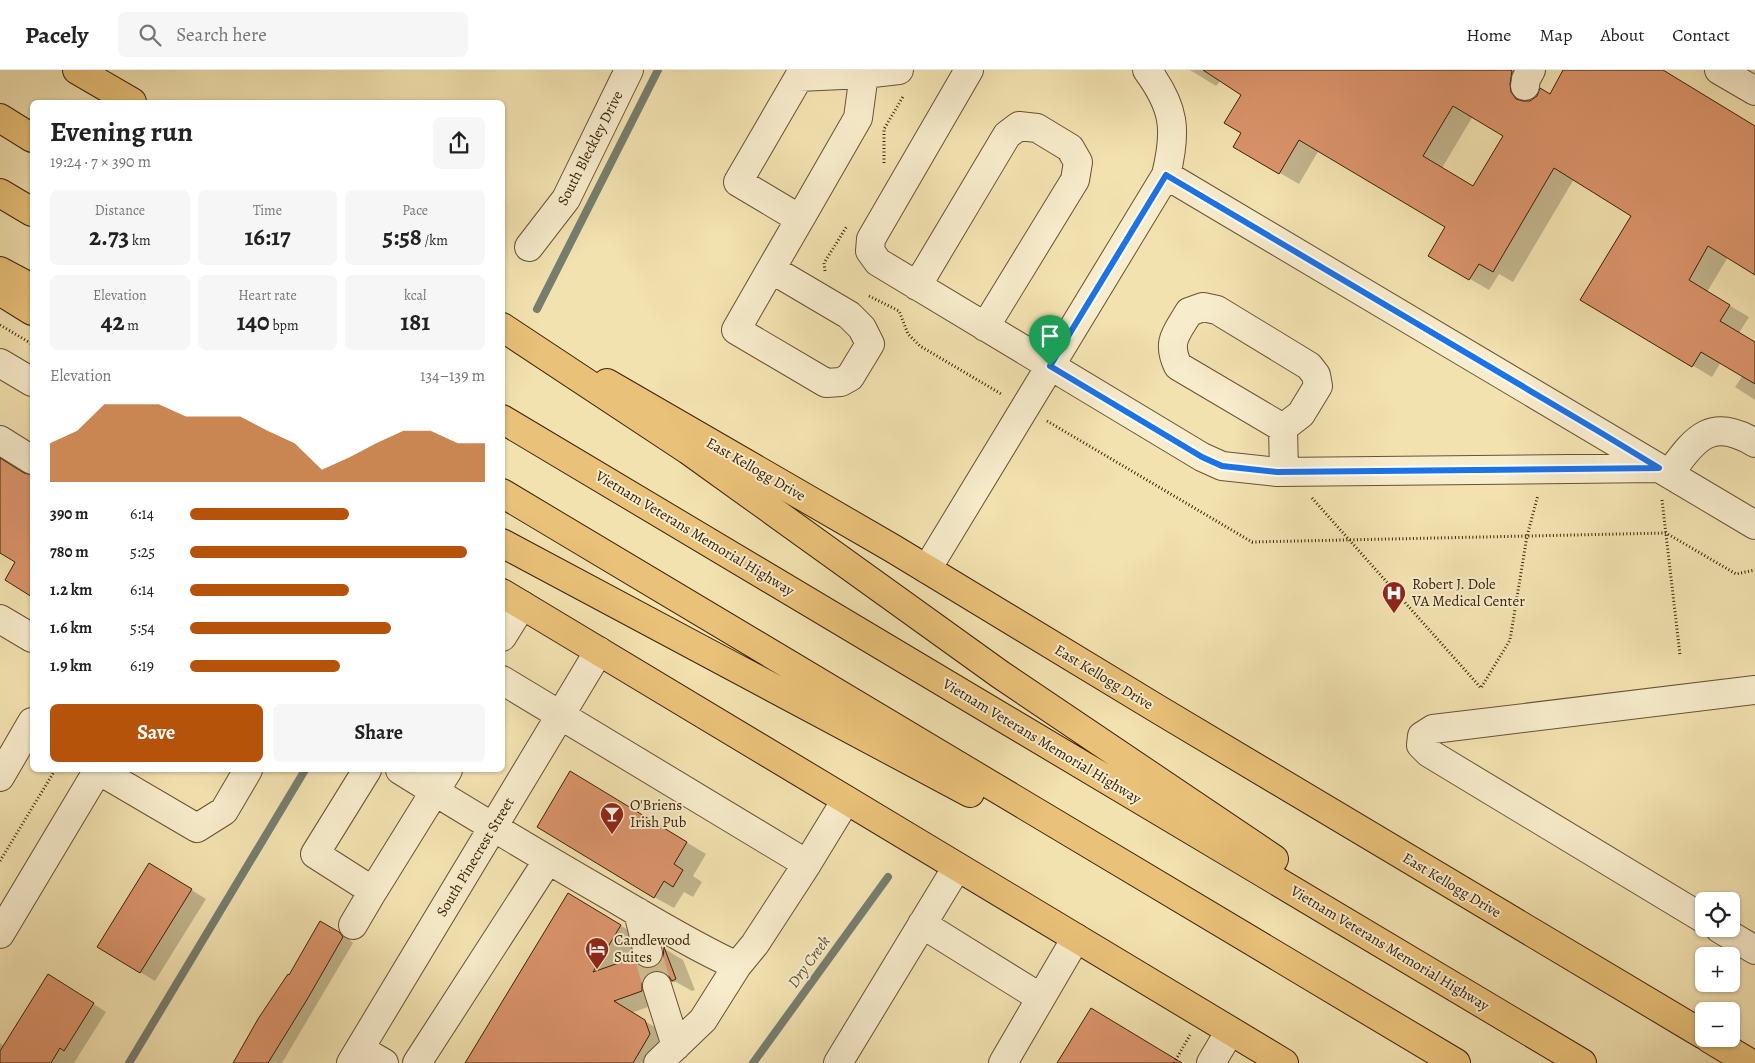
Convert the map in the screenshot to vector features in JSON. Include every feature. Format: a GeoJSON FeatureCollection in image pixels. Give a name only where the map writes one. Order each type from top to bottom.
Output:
{"type":"FeatureCollection","features":[{"type":"Feature","properties":{"kind":"main road"},"geometry":{"type":"LineString","coordinates":[[77,70],[129,100]]}},
{"type":"Feature","properties":{"kind":"main road"},"geometry":{"type":"LineString","coordinates":[[0,118],[30,137]]}},
{"type":"Feature","properties":{"kind":"main road"},"geometry":{"type":"LineString","coordinates":[[0,192],[30,211]]}},
{"type":"Feature","properties":{"kind":"main road"},"geometry":{"type":"LineString","coordinates":[[0,271],[30,287]]}},
{"type":"Feature","properties":{"kind":"main road"},"geometry":{"type":"LineString","coordinates":[[0,291],[30,310]]}},
{"type":"Feature","properties":{"kind":"main road","name":"East Kellogg Drive"},"geometry":{"type":"LineString","coordinates":[[505,324],[927,569],[1695,1030]]}},
{"type":"Feature","properties":{"kind":"main road"},"geometry":{"type":"LineString","coordinates":[[505,329],[688,450],[1001,675],[1522,1027]]}},
{"type":"Feature","properties":{"kind":"main road","name":"Vietnam Veterans Memorial Highway"},"geometry":{"type":"LineString","coordinates":[[505,420],[1582,1063]]}},
{"type":"Feature","properties":{"kind":"main road"},"geometry":{"type":"LineString","coordinates":[[505,495],[1456,1063]]}},
{"type":"Feature","properties":{"kind":"main road"},"geometry":{"type":"LineString","coordinates":[[505,545],[1291,965]]}},
{"type":"Feature","properties":{"kind":"main road"},"geometry":{"type":"LineString","coordinates":[[512,599],[1284,1063]]}},
{"type":"Feature","properties":{"kind":"main road"},"geometry":{"type":"LineString","coordinates":[[1723,1047],[1750,1063]]}},
{"type":"Feature","properties":{"kind":"street","name":"South Bleckley Drive"},"geometry":{"type":"LineString","coordinates":[[529,247],[566,199],[629,70]]}},
{"type":"Feature","properties":{"kind":"street"},"geometry":{"type":"LineString","coordinates":[[927,569],[1166,175],[1172,151],[1173,128],[1169,106],[1157,84],[1146,70]]}},
{"type":"Feature","properties":{"kind":"street"},"geometry":{"type":"LineString","coordinates":[[1719,70],[1755,91]]}},
{"type":"Feature","properties":{"kind":"street"},"geometry":{"type":"LineString","coordinates":[[771,269],[849,315],[862,328],[870,344],[850,377],[841,382],[826,383],[736,330],[771,269],[800,219],[858,118],[864,72]]}},
{"type":"Feature","properties":{"kind":"street"},"geometry":{"type":"LineString","coordinates":[[800,219],[738,182],[799,73],[864,72],[903,80]]}},
{"type":"Feature","properties":{"kind":"street"},"geometry":{"type":"LineString","coordinates":[[959,76],[871,239],[870,251],[878,262],[1202,457],[1222,466],[1284,472],[1663,479]]}},
{"type":"Feature","properties":{"kind":"street"},"geometry":{"type":"LineString","coordinates":[[917,286],[1007,135],[1019,126],[1037,128],[1070,148],[1078,162],[1075,180],[985,327]]}},
{"type":"Feature","properties":{"kind":"street"},"geometry":{"type":"LineString","coordinates":[[1166,175],[1663,479],[1755,525]]}},
{"type":"Feature","properties":{"kind":"street"},"geometry":{"type":"LineString","coordinates":[[1203,307],[1217,310],[1309,366],[1316,375],[1318,386],[1301,414],[1283,428],[1178,366],[1172,353],[1172,341],[1189,312],[1203,307]]}},
{"type":"Feature","properties":{"kind":"street"},"geometry":{"type":"LineString","coordinates":[[0,362],[30,381]]}},
{"type":"Feature","properties":{"kind":"street"},"geometry":{"type":"LineString","coordinates":[[1283,428],[1284,472]]}},
{"type":"Feature","properties":{"kind":"street"},"geometry":{"type":"LineString","coordinates":[[1663,479],[1690,445],[1704,434],[1719,431],[1740,434],[1755,443]]}},
{"type":"Feature","properties":{"kind":"street"},"geometry":{"type":"LineString","coordinates":[[0,440],[30,459]]}},
{"type":"Feature","properties":{"kind":"street"},"geometry":{"type":"LineString","coordinates":[[505,626],[512,599]]}},
{"type":"Feature","properties":{"kind":"street"},"geometry":{"type":"LineString","coordinates":[[0,619],[30,637]]}},
{"type":"Feature","properties":{"kind":"street","name":"South Pinecrest Street"},"geometry":{"type":"LineString","coordinates":[[355,1056],[599,651]]}},
{"type":"Feature","properties":{"kind":"street"},"geometry":{"type":"LineString","coordinates":[[505,682],[807,864]]}},
{"type":"Feature","properties":{"kind":"street"},"geometry":{"type":"LineString","coordinates":[[1695,914],[1429,753],[1421,745],[1422,736],[1433,729],[1755,690]]}},
{"type":"Feature","properties":{"kind":"street"},"geometry":{"type":"LineString","coordinates":[[0,777],[30,725]]}},
{"type":"Feature","properties":{"kind":"street"},"geometry":{"type":"LineString","coordinates":[[0,934],[97,772]]}},
{"type":"Feature","properties":{"kind":"street"},"geometry":{"type":"LineString","coordinates":[[101,772],[197,828],[224,811],[247,772]]}},
{"type":"Feature","properties":{"kind":"street"},"geometry":{"type":"LineString","coordinates":[[366,772],[315,854],[373,891]]}},
{"type":"Feature","properties":{"kind":"street"},"geometry":{"type":"LineString","coordinates":[[407,772],[441,781],[493,828],[638,912],[737,966]]}},
{"type":"Feature","properties":{"kind":"street"},"geometry":{"type":"LineString","coordinates":[[353,925],[441,781]]}},
{"type":"Feature","properties":{"kind":"street"},"geometry":{"type":"LineString","coordinates":[[667,1054],[704,1020],[737,966],[756,944],[846,800]]}},
{"type":"Feature","properties":{"kind":"street"},"geometry":{"type":"LineString","coordinates":[[417,1063],[548,860]]}},
{"type":"Feature","properties":{"kind":"street"},"geometry":{"type":"LineString","coordinates":[[838,1063],[957,867]]}},
{"type":"Feature","properties":{"kind":"street"},"geometry":{"type":"LineString","coordinates":[[638,912],[648,953]]}},
{"type":"Feature","properties":{"kind":"street"},"geometry":{"type":"LineString","coordinates":[[922,924],[1041,998]]}},
{"type":"Feature","properties":{"kind":"street"},"geometry":{"type":"LineString","coordinates":[[1733,937],[1755,950]]}},
{"type":"Feature","properties":{"kind":"street"},"geometry":{"type":"LineString","coordinates":[[1003,1063],[1076,938]]}},
{"type":"Feature","properties":{"kind":"street"},"geometry":{"type":"LineString","coordinates":[[657,986],[667,1054]]}},
{"type":"Feature","properties":{"kind":"street"},"geometry":{"type":"LineString","coordinates":[[1211,1063],[1230,1031]]}},
{"type":"Feature","properties":{"kind":"street"},"geometry":{"type":"LineString","coordinates":[[355,1056],[384,1063]]}},
{"type":"Feature","properties":{"kind":"path"},"geometry":{"type":"LineString","coordinates":[[884,166],[884,129],[903,80]]}},
{"type":"Feature","properties":{"kind":"path"},"geometry":{"type":"LineString","coordinates":[[825,273],[824,263],[849,222]]}},
{"type":"Feature","properties":{"kind":"path"},"geometry":{"type":"LineString","coordinates":[[866,294],[899,311],[908,334],[920,346],[1252,542],[1666,533],[1736,574],[1755,570]]}},
{"type":"Feature","properties":{"kind":"path"},"geometry":{"type":"LineString","coordinates":[[0,325],[30,343]]}},
{"type":"Feature","properties":{"kind":"path"},"geometry":{"type":"LineString","coordinates":[[1663,479],[1666,533],[1680,655]]}},
{"type":"Feature","properties":{"kind":"path"},"geometry":{"type":"LineString","coordinates":[[1311,495],[1312,500],[1481,688],[1510,640],[1527,536],[1539,490]]}},
{"type":"Feature","properties":{"kind":"path"},"geometry":{"type":"LineString","coordinates":[[0,861],[54,772]]}},
{"type":"Feature","properties":{"kind":"path"},"geometry":{"type":"LineString","coordinates":[[1174,1063],[1190,1035]]}},
{"type":"Feature","properties":{"kind":"building"},"geometry":{"type":"Polygon","coordinates":[[[1203,70],[1510,70],[1512,71],[1511,92],[1516,99],[1530,101],[1537,96],[1540,88],[1550,94],[1563,70],[1663,70],[1755,126],[1755,275],[1708,246],[1689,280],[1730,305],[1720,321],[1755,342],[1755,384],[1701,352],[1692,367],[1580,300],[1631,216],[1554,168],[1493,272],[1479,264],[1469,280],[1428,256],[1445,227],[1299,140],[1279,174],[1233,147],[1241,133],[1224,123],[1241,95],[1203,70]],[[1453,106],[1423,156],[1473,186],[1503,136],[1453,106]]]}},
{"type":"Feature","properties":{"kind":"building"},"geometry":{"type":"Polygon","coordinates":[[[0,458],[24,473],[30,474],[30,596],[5,580],[15,562],[0,553],[0,458]]]}},
{"type":"Feature","properties":{"kind":"building","name":"O'Briens Irish Pub"},"geometry":{"type":"Polygon","coordinates":[[[570,771],[687,842],[674,864],[683,870],[673,887],[664,881],[654,898],[537,827],[570,771]]]}},
{"type":"Feature","properties":{"kind":"building"},"geometry":{"type":"Polygon","coordinates":[[[149,863],[192,889],[140,973],[97,947],[149,863]]]}},
{"type":"Feature","properties":{"kind":"building","name":"Candlewood Suites"},"geometry":{"type":"Polygon","coordinates":[[[568,893],[621,925],[593,972],[633,958],[643,968],[652,968],[658,965],[663,958],[664,947],[676,979],[672,981],[668,975],[661,971],[652,971],[646,975],[642,982],[642,991],[614,1001],[645,1020],[650,1034],[633,1063],[465,1063],[568,893]]]}},
{"type":"Feature","properties":{"kind":"building"},"geometry":{"type":"Polygon","coordinates":[[[320,921],[339,932],[343,937],[308,998],[268,1063],[233,1063],[258,1019],[289,975],[320,921]]]}},
{"type":"Feature","properties":{"kind":"building"},"geometry":{"type":"Polygon","coordinates":[[[48,974],[94,1003],[64,1051],[60,1048],[51,1063],[0,1063],[0,1051],[48,974]]]}},
{"type":"Feature","properties":{"kind":"building"},"geometry":{"type":"Polygon","coordinates":[[[1091,1008],[1182,1063],[1057,1063],[1091,1008]]]}},
{"type":"Feature","properties":{"kind":"waterway"},"geometry":{"type":"LineString","coordinates":[[537,309],[658,70]]}},
{"type":"Feature","properties":{"kind":"waterway"},"geometry":{"type":"LineString","coordinates":[[129,1063],[304,772]]}},
{"type":"Feature","properties":{"kind":"waterway","name":"Dry Creek"},"geometry":{"type":"LineString","coordinates":[[753,1063],[888,877]]}},
{"type":"Feature","properties":{"kind":"tunnel"},"geometry":{"type":"LineString","coordinates":[[648,953],[657,986]]}},
{"type":"Feature","properties":{"kind":"place","name":"Robert J. Dole VA Medical Center"},"geometry":{"type":"Point","coordinates":[1394,614]}},
{"type":"Feature","properties":{"kind":"place","name":"O'Briens Irish Pub"},"geometry":{"type":"Point","coordinates":[612,835]}},
{"type":"Feature","properties":{"kind":"place","name":"Candlewood Suites"},"geometry":{"type":"Point","coordinates":[597,970]}},
{"type":"Feature","properties":{"kind":"route"},"geometry":{"type":"LineString","coordinates":[[1166,175],[1659,468],[1277,472],[1222,466],[1202,457],[1050,366],[1166,175]]}}]}
